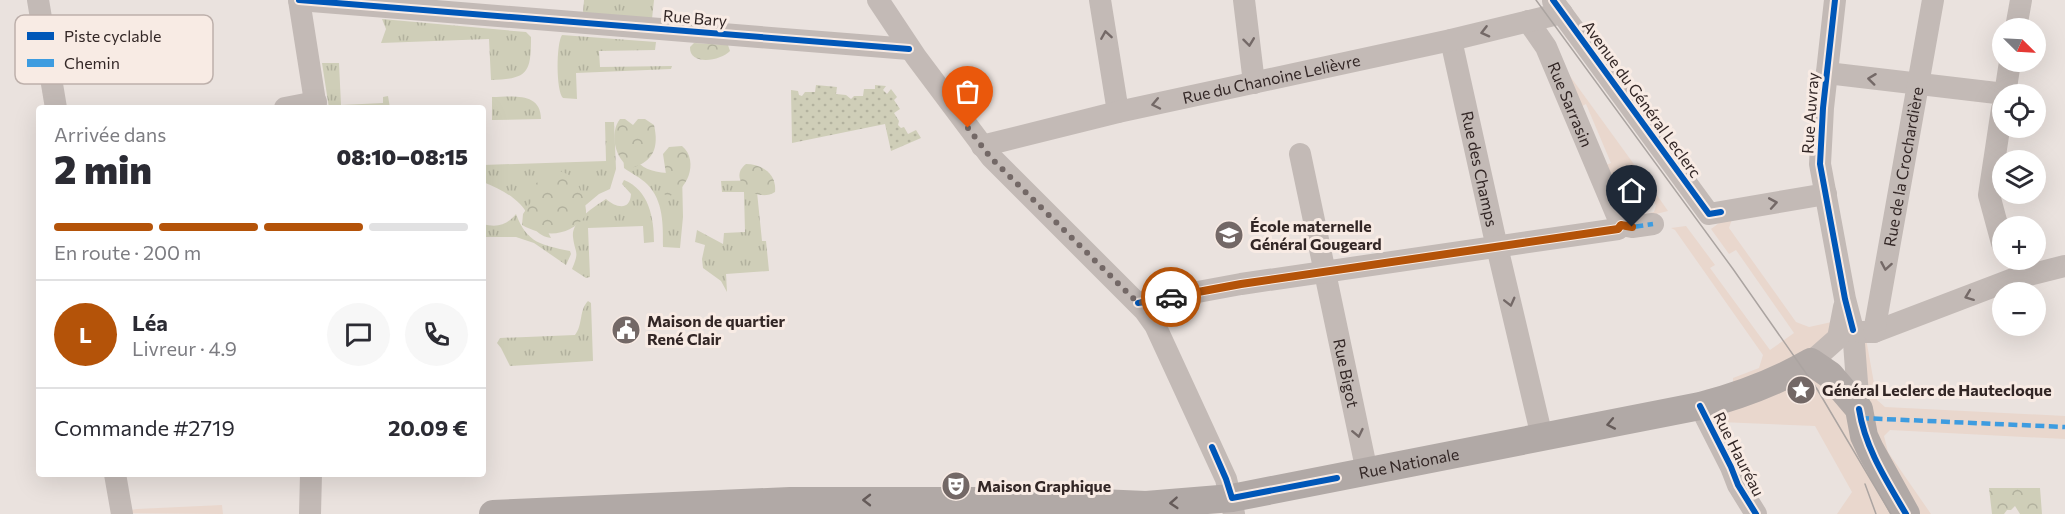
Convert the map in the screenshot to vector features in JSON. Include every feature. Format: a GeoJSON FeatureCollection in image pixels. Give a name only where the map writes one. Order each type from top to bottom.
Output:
{"type":"FeatureCollection","features":[{"type":"Feature","properties":{"kind":"main road","name":"Rue Nationale"},"geometry":{"type":"LineString","coordinates":[[493,514],[790,501],[901,507],[1233,506],[1367,472],[1731,398],[1781,379],[1811,362]]}},
{"type":"Feature","properties":{"kind":"main road"},"geometry":{"type":"LineString","coordinates":[[1811,362],[1830,375],[1861,422],[1906,514]]}},
{"type":"Feature","properties":{"kind":"street"},"geometry":{"type":"LineString","coordinates":[[38,0],[40,15]]}},
{"type":"Feature","properties":{"kind":"street"},"geometry":{"type":"LineString","coordinates":[[299,0],[316,105]]}},
{"type":"Feature","properties":{"kind":"street","name":"Rue Bary"},"geometry":{"type":"LineString","coordinates":[[299,0],[909,49]]}},
{"type":"Feature","properties":{"kind":"street"},"geometry":{"type":"LineString","coordinates":[[878,0],[909,49],[991,158],[1138,303],[1155,325],[1226,479],[1233,506]]}},
{"type":"Feature","properties":{"kind":"street"},"geometry":{"type":"LineString","coordinates":[[1100,0],[1118,112]]}},
{"type":"Feature","properties":{"kind":"street"},"geometry":{"type":"LineString","coordinates":[[1244,0],[1254,83]]}},
{"type":"Feature","properties":{"kind":"street","name":"Rue Auvray"},"geometry":{"type":"LineString","coordinates":[[1835,0],[1820,164],[1853,320]]}},
{"type":"Feature","properties":{"kind":"street","name":"Rue de la Crochardière"},"geometry":{"type":"LineString","coordinates":[[1853,320],[1918,84],[1933,0]]}},
{"type":"Feature","properties":{"kind":"street"},"geometry":{"type":"LineString","coordinates":[[2018,18],[2021,0]]}},
{"type":"Feature","properties":{"kind":"street","name":"Rue du Chanoine Lelièvre"},"geometry":{"type":"LineString","coordinates":[[982,146],[1118,112],[1451,40],[1528,21],[1557,7]]}},
{"type":"Feature","properties":{"kind":"street","name":"Avenue du Général Leclerc"},"geometry":{"type":"LineString","coordinates":[[1557,7],[1709,214],[1826,194]]}},
{"type":"Feature","properties":{"kind":"street","name":"Rue Sarrasin"},"geometry":{"type":"LineString","coordinates":[[1528,21],[1546,47],[1621,225]]}},
{"type":"Feature","properties":{"kind":"street","name":"Rue des Champs"},"geometry":{"type":"LineString","coordinates":[[1451,40],[1542,437]]}},
{"type":"Feature","properties":{"kind":"street"},"geometry":{"type":"LineString","coordinates":[[1827,73],[1992,93]]}},
{"type":"Feature","properties":{"kind":"street"},"geometry":{"type":"LineString","coordinates":[[52,84],[56,105]]}},
{"type":"Feature","properties":{"kind":"street"},"geometry":{"type":"LineString","coordinates":[[1995,216],[1989,195],[1998,138]]}},
{"type":"Feature","properties":{"kind":"street","name":"Rue Bigot"},"geometry":{"type":"LineString","coordinates":[[1300,154],[1367,472]]}},
{"type":"Feature","properties":{"kind":"street"},"geometry":{"type":"LineString","coordinates":[[1138,303],[1241,284],[1618,229],[1621,225],[1632,227],[1653,224]]}},
{"type":"Feature","properties":{"kind":"street"},"geometry":{"type":"LineString","coordinates":[[2046,267],[2065,266]]}},
{"type":"Feature","properties":{"kind":"street"},"geometry":{"type":"LineString","coordinates":[[1811,362],[1838,338],[1853,320],[2007,270]]}},
{"type":"Feature","properties":{"kind":"street"},"geometry":{"type":"LineString","coordinates":[[1853,320],[1861,422]]}},
{"type":"Feature","properties":{"kind":"street","name":"Rue Hauréau"},"geometry":{"type":"LineString","coordinates":[[1705,404],[1744,496],[1756,514]]}},
{"type":"Feature","properties":{"kind":"street"},"geometry":{"type":"LineString","coordinates":[[116,477],[122,514]]}},
{"type":"Feature","properties":{"kind":"street"},"geometry":{"type":"LineString","coordinates":[[310,514],[311,477]]}},
{"type":"Feature","properties":{"kind":"green space"},"geometry":{"type":"Polygon","coordinates":[[[584,0],[654,0],[652,19],[583,13],[584,0]]]}},
{"type":"Feature","properties":{"kind":"green space"},"geometry":{"type":"Polygon","coordinates":[[[382,19],[526,32],[531,37],[528,66],[525,72],[513,78],[491,80],[489,39],[381,43],[386,29],[382,19]]]}},
{"type":"Feature","properties":{"kind":"green space"},"geometry":{"type":"Polygon","coordinates":[[[562,35],[656,42],[655,50],[599,51],[600,67],[672,66],[671,69],[576,73],[577,99],[563,98],[559,86],[558,67],[562,35]]]}},
{"type":"Feature","properties":{"kind":"green space"},"geometry":{"type":"Polygon","coordinates":[[[694,43],[728,45],[730,51],[713,59],[700,59],[691,53],[690,47],[694,43]]]}},
{"type":"Feature","properties":{"kind":"green space"},"geometry":{"type":"Polygon","coordinates":[[[322,63],[339,63],[341,105],[329,105],[322,63]]]}},
{"type":"Feature","properties":{"kind":"green space"},"geometry":{"type":"Polygon","coordinates":[[[816,85],[837,87],[836,94],[846,95],[851,99],[854,96],[863,96],[864,89],[875,89],[875,85],[886,86],[883,90],[887,94],[891,89],[897,97],[894,100],[900,109],[894,113],[899,121],[898,125],[901,128],[904,127],[908,134],[916,130],[921,138],[891,151],[885,124],[792,143],[791,90],[798,91],[802,96],[805,92],[815,92],[816,85]]]}},
{"type":"Feature","properties":{"kind":"green space"},"geometry":{"type":"Polygon","coordinates":[[[388,96],[390,105],[341,105],[383,103],[383,97],[388,96]]]}},
{"type":"Feature","properties":{"kind":"green space"},"geometry":{"type":"Polygon","coordinates":[[[492,97],[516,97],[531,100],[540,110],[541,119],[492,120],[492,97]]]}},
{"type":"Feature","properties":{"kind":"green space"},"geometry":{"type":"Polygon","coordinates":[[[620,119],[625,119],[633,125],[638,119],[645,119],[654,125],[656,140],[650,158],[631,168],[621,159],[615,146],[615,131],[620,119]]]}},
{"type":"Feature","properties":{"kind":"green space"},"geometry":{"type":"Polygon","coordinates":[[[605,122],[614,122],[616,169],[610,189],[599,194],[581,209],[547,220],[551,238],[535,229],[516,200],[486,183],[486,165],[606,161],[605,122]]]}},
{"type":"Feature","properties":{"kind":"green space"},"geometry":{"type":"Polygon","coordinates":[[[621,122],[629,147],[639,163],[655,171],[682,173],[683,217],[680,248],[663,247],[661,214],[657,198],[647,184],[624,168],[621,122]]]}},
{"type":"Feature","properties":{"kind":"green space"},"geometry":{"type":"Polygon","coordinates":[[[682,146],[690,160],[689,176],[680,189],[666,197],[662,189],[666,174],[663,154],[669,147],[682,146]]]}},
{"type":"Feature","properties":{"kind":"green space"},"geometry":{"type":"Polygon","coordinates":[[[746,164],[758,166],[767,171],[774,180],[775,192],[760,195],[746,188],[739,176],[746,164]]]}},
{"type":"Feature","properties":{"kind":"green space"},"geometry":{"type":"Polygon","coordinates":[[[560,171],[576,181],[584,201],[586,215],[572,228],[557,233],[539,232],[522,225],[523,214],[533,199],[531,190],[533,187],[539,181],[548,183],[548,177],[560,171]]]}},
{"type":"Feature","properties":{"kind":"green space"},"geometry":{"type":"Polygon","coordinates":[[[624,180],[639,191],[648,206],[653,224],[654,242],[644,243],[643,226],[588,228],[590,277],[586,278],[572,269],[576,255],[573,231],[584,215],[606,199],[618,206],[628,204],[631,194],[622,184],[624,180]]]}},
{"type":"Feature","properties":{"kind":"green space"},"geometry":{"type":"Polygon","coordinates":[[[774,180],[774,189],[757,192],[762,241],[766,241],[769,271],[726,274],[727,292],[721,281],[703,268],[705,245],[695,242],[697,230],[723,244],[724,233],[745,232],[744,192],[722,192],[721,181],[774,180]]]}},
{"type":"Feature","properties":{"kind":"green space"},"geometry":{"type":"Polygon","coordinates":[[[516,214],[530,237],[551,247],[570,251],[566,265],[534,243],[516,237],[486,237],[486,225],[501,225],[516,214]]]}},
{"type":"Feature","properties":{"kind":"green space"},"geometry":{"type":"Polygon","coordinates":[[[588,301],[591,303],[593,361],[510,366],[497,343],[500,338],[575,335],[583,309],[588,301]]]}},
{"type":"Feature","properties":{"kind":"green space"},"geometry":{"type":"Polygon","coordinates":[[[1989,488],[2040,488],[2042,514],[2020,514],[2015,506],[2004,514],[1992,514],[1989,488]]]}},
{"type":"Feature","properties":{"kind":"shaded area"},"geometry":{"type":"Polygon","coordinates":[[[1567,72],[1649,185],[1645,189],[1633,170],[1626,171],[1618,177],[1616,184],[1627,212],[1633,216],[1654,212],[1656,205],[1649,195],[1654,191],[1668,211],[1628,221],[1604,166],[1611,163],[1586,104],[1578,108],[1567,72]]]}},
{"type":"Feature","properties":{"kind":"shaded area"},"geometry":{"type":"Polygon","coordinates":[[[1732,219],[1729,228],[1796,322],[1809,327],[1850,318],[1865,333],[1877,400],[1885,407],[2065,416],[2065,439],[1890,430],[1884,436],[1888,452],[1931,514],[1837,514],[1852,492],[1815,426],[1720,422],[1705,390],[1733,383],[1733,378],[1759,368],[1763,355],[1675,230],[1671,228],[1686,226],[1715,265],[1710,268],[1770,350],[1794,333],[1736,250],[1729,254],[1711,229],[1723,220],[1732,219]],[[1848,328],[1822,361],[1851,390],[1848,328]]]}},
{"type":"Feature","properties":{"kind":"shaded area"},"geometry":{"type":"Polygon","coordinates":[[[222,505],[223,514],[111,513],[137,509],[222,505]]]}},
{"type":"Feature","properties":{"kind":"tram line"},"geometry":{"type":"LineString","coordinates":[[1536,0],[1733,269],[1817,389],[1891,514]]}},
{"type":"Feature","properties":{"kind":"tram line"},"geometry":{"type":"LineString","coordinates":[[1865,484],[1876,514]]}},
{"type":"Feature","properties":{"kind":"marked path"},"geometry":{"type":"LineString","coordinates":[[1621,225],[1632,227],[1653,224]]}},
{"type":"Feature","properties":{"kind":"marked path"},"geometry":{"type":"LineString","coordinates":[[1860,418],[2065,427]]}},
{"type":"Feature","properties":{"kind":"cycle path"},"geometry":{"type":"LineString","coordinates":[[299,0],[909,49]]}},
{"type":"Feature","properties":{"kind":"cycle path"},"geometry":{"type":"LineString","coordinates":[[1553,0],[1709,214],[1721,212]]}},
{"type":"Feature","properties":{"kind":"cycle path"},"geometry":{"type":"LineString","coordinates":[[1835,0],[1823,108],[1820,164],[1845,299],[1853,330]]}},
{"type":"Feature","properties":{"kind":"cycle path"},"geometry":{"type":"LineString","coordinates":[[1138,303],[1241,284],[1618,229],[1621,225]]}},
{"type":"Feature","properties":{"kind":"cycle path"},"geometry":{"type":"LineString","coordinates":[[1700,406],[1738,485],[1756,514]]}},
{"type":"Feature","properties":{"kind":"cycle path"},"geometry":{"type":"LineString","coordinates":[[1859,409],[1871,450],[1906,514]]}},
{"type":"Feature","properties":{"kind":"cycle path"},"geometry":{"type":"LineString","coordinates":[[1212,447],[1232,498],[1337,478]]}},
{"type":"Feature","properties":{"kind":"way so far"},"geometry":{"type":"LineString","coordinates":[[968,128],[991,158],[1138,303],[1171,297]]}},
{"type":"Feature","properties":{"kind":"place","name":"École maternelle Général Gougeard"},"geometry":{"type":"Point","coordinates":[1229,235]}},
{"type":"Feature","properties":{"kind":"place","name":"Maison de quartier René Clair"},"geometry":{"type":"Point","coordinates":[626,330]}},
{"type":"Feature","properties":{"kind":"place","name":"Général Leclerc de Hautecloque"},"geometry":{"type":"Point","coordinates":[1801,390]}},
{"type":"Feature","properties":{"kind":"place","name":"Maison Graphique"},"geometry":{"type":"Point","coordinates":[956,486]}},
{"type":"Feature","properties":{"kind":"route"},"geometry":{"type":"LineString","coordinates":[[1171,297],[1241,284],[1618,229],[1621,225],[1632,227]]}}]}
